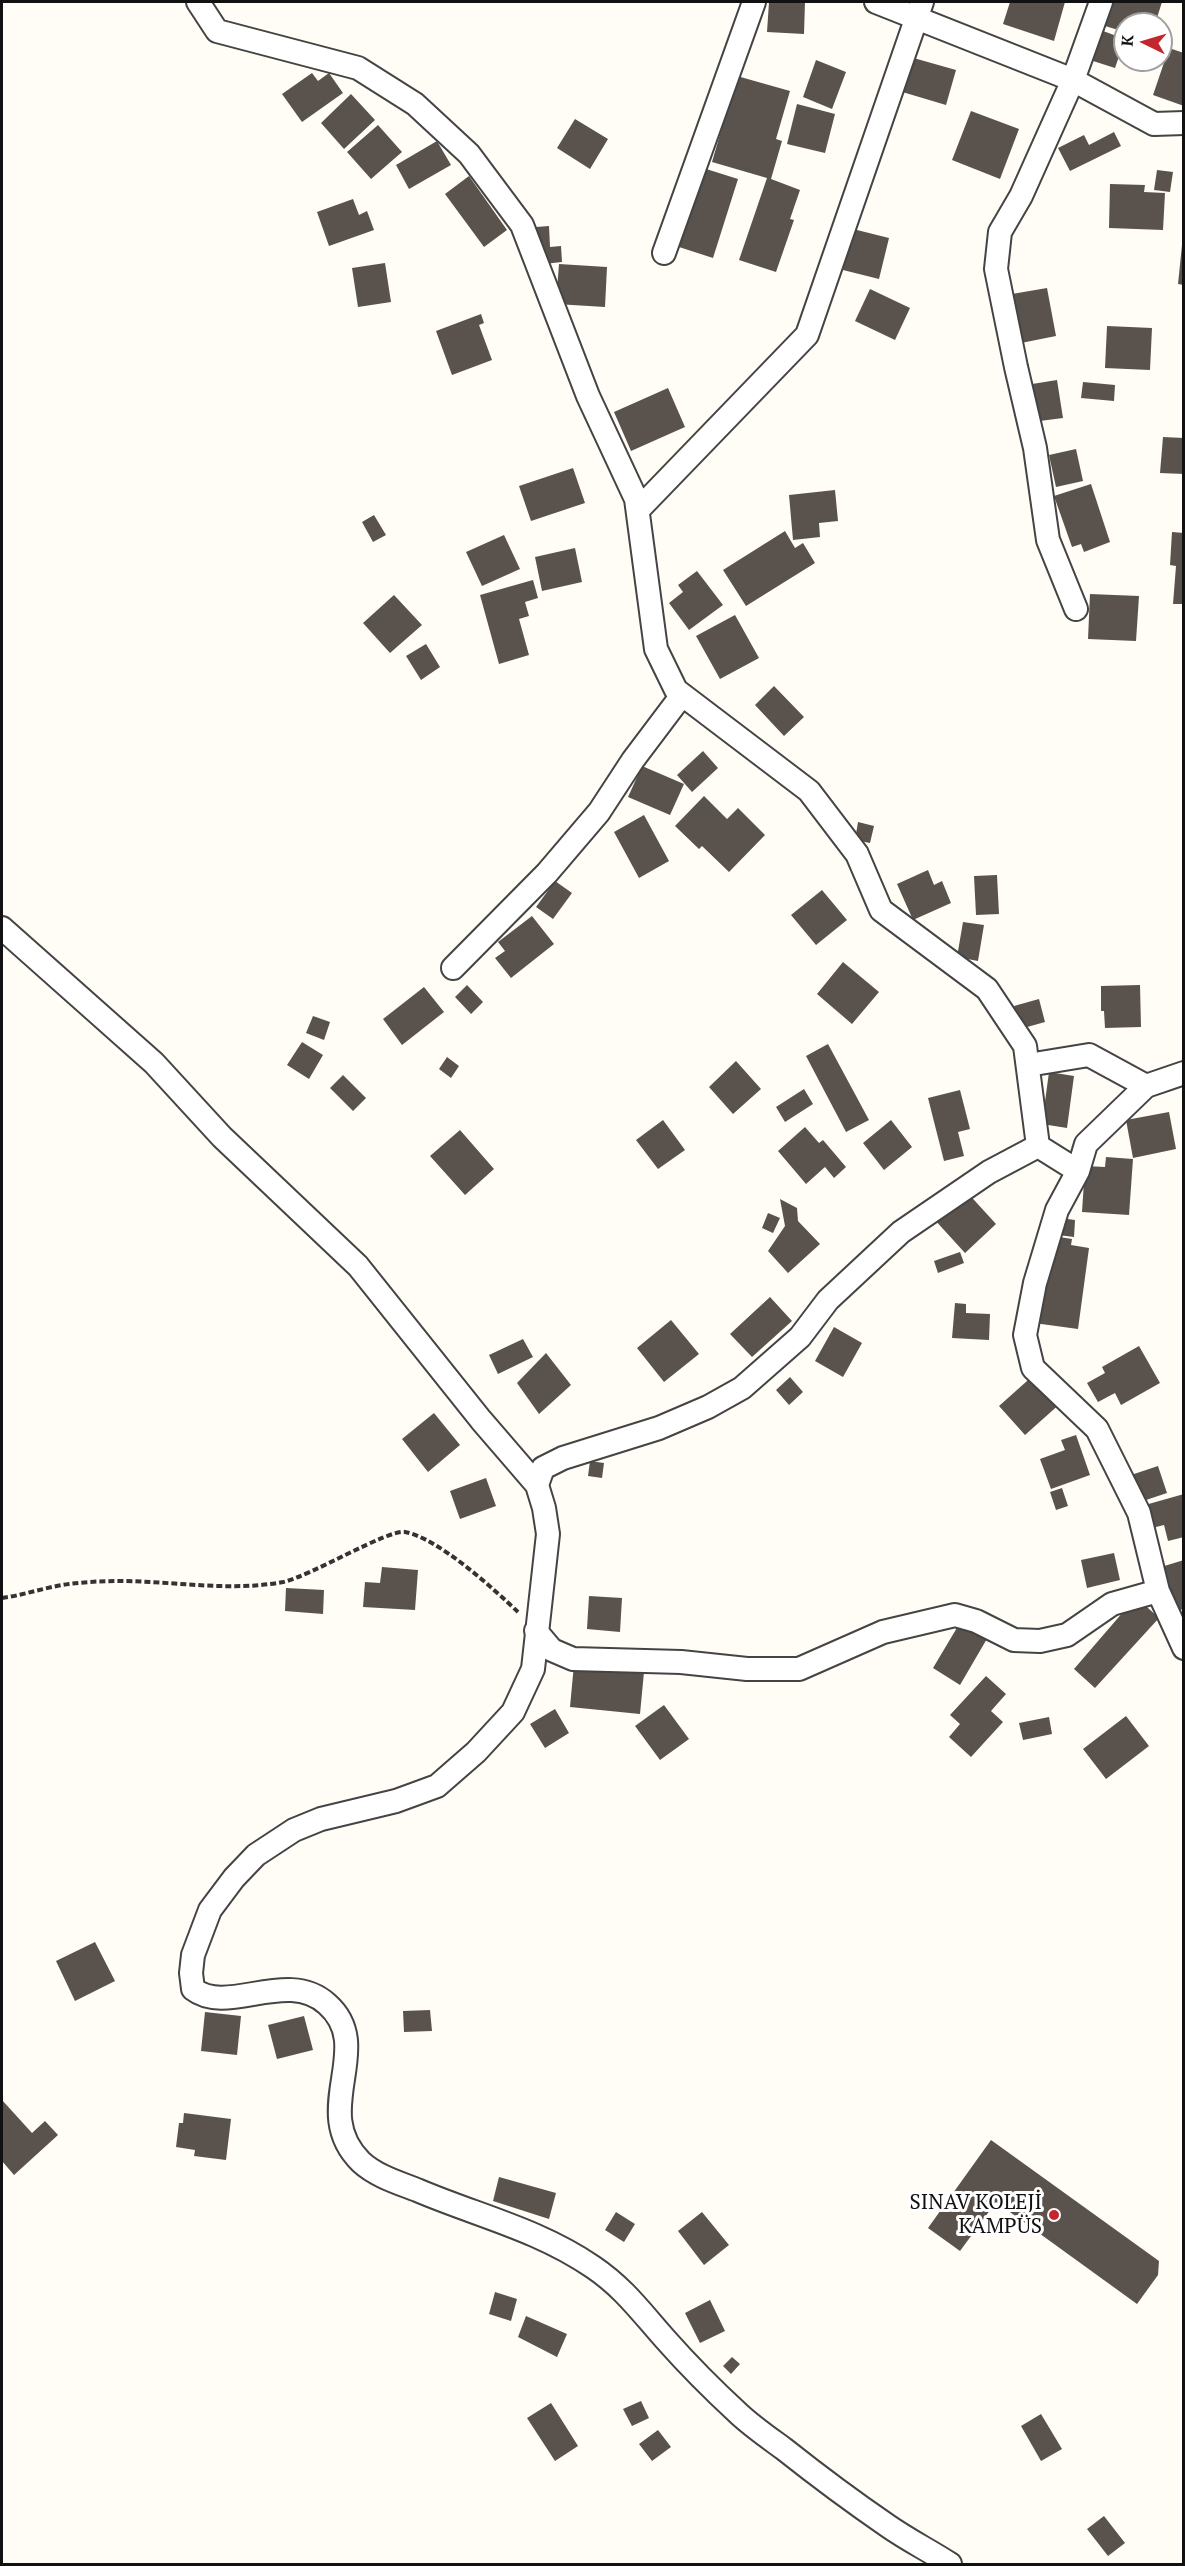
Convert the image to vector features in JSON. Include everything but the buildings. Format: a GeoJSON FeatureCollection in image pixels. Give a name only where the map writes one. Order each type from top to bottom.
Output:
{"type":"FeatureCollection","features":[{"type":"Feature","properties":{"kind":"street"},"geometry":{"type":"LineString","coordinates":[[198,2],[217,31],[358,68],[415,104],[469,154],[522,225],[588,396],[636,499],[656,649],[676,690],[808,791],[857,854],[881,910],[987,989],[1025,1046],[1038,1146]]}},
{"type":"Feature","properties":{"kind":"street"},"geometry":{"type":"LineString","coordinates":[[664,253],[753,2]]}},
{"type":"Feature","properties":{"kind":"street"},"geometry":{"type":"LineString","coordinates":[[876,2],[919,10],[1073,81],[1154,124],[1184,123]]}},
{"type":"Feature","properties":{"kind":"street"},"geometry":{"type":"LineString","coordinates":[[1076,609],[1048,540],[1035,448],[996,269],[1000,232],[1021,196],[1073,81],[1101,2]]}},
{"type":"Feature","properties":{"kind":"street"},"geometry":{"type":"LineString","coordinates":[[638,510],[807,335],[919,10]]}},
{"type":"Feature","properties":{"kind":"street"},"geometry":{"type":"LineString","coordinates":[[453,968],[547,873],[599,812],[633,760],[682,694]]}},
{"type":"Feature","properties":{"kind":"street"},"geometry":{"type":"LineString","coordinates":[[2,928],[154,1063],[222,1137],[358,1266],[481,1420],[537,1485],[544,1508],[548,1534],[533,1669],[513,1712],[476,1752],[437,1786],[396,1801],[321,1820],[294,1830],[256,1855],[234,1878],[210,1910],[193,1955],[191,1972],[193,1989],[201,1995],[217,1997],[243,1996],[280,1989],[300,1990],[326,2002],[340,2019],[346,2036],[347,2055],[340,2097],[340,2130],[349,2148],[363,2165],[387,2178],[444,2202],[541,2236],[592,2266],[623,2289],[697,2374],[742,2416],[890,2527],[950,2565]]}},
{"type":"Feature","properties":{"kind":"street"},"geometry":{"type":"LineString","coordinates":[[1028,1065],[1089,1055],[1146,1086]]}},
{"type":"Feature","properties":{"kind":"street"},"geometry":{"type":"LineString","coordinates":[[1184,1073],[1146,1086],[1086,1144],[1078,1171],[1057,1210],[1035,1283],[1026,1335],[1033,1368],[1097,1429],[1139,1513],[1158,1591],[1184,1648]]}},
{"type":"Feature","properties":{"kind":"street"},"geometry":{"type":"LineString","coordinates":[[537,1485],[543,1468],[563,1458],[659,1428],[708,1407],[742,1388],[800,1337],[828,1300],[901,1232],[990,1172],[1038,1146]]}},
{"type":"Feature","properties":{"kind":"street"},"geometry":{"type":"LineString","coordinates":[[1038,1146],[1078,1171]]}},
{"type":"Feature","properties":{"kind":"street"},"geometry":{"type":"LineString","coordinates":[[537,1631],[552,1650],[573,1659],[681,1662],[747,1669],[799,1669],[883,1632],[955,1615],[976,1621],[1014,1640],[1040,1641],[1066,1635],[1112,1604],[1158,1591]]}},
{"type":"Feature","properties":{"kind":"path"},"geometry":{"type":"LineString","coordinates":[[2,1598],[68,1584],[190,1583],[241,1587],[285,1581],[326,1566],[358,1549],[402,1531],[425,1537],[503,1598],[537,1631]]}},
{"type":"Feature","properties":{"kind":"place","name":"SINAV KOLEJİ KAMPÜS"},"geometry":{"type":"Point","coordinates":[1054,2215]}}]}
